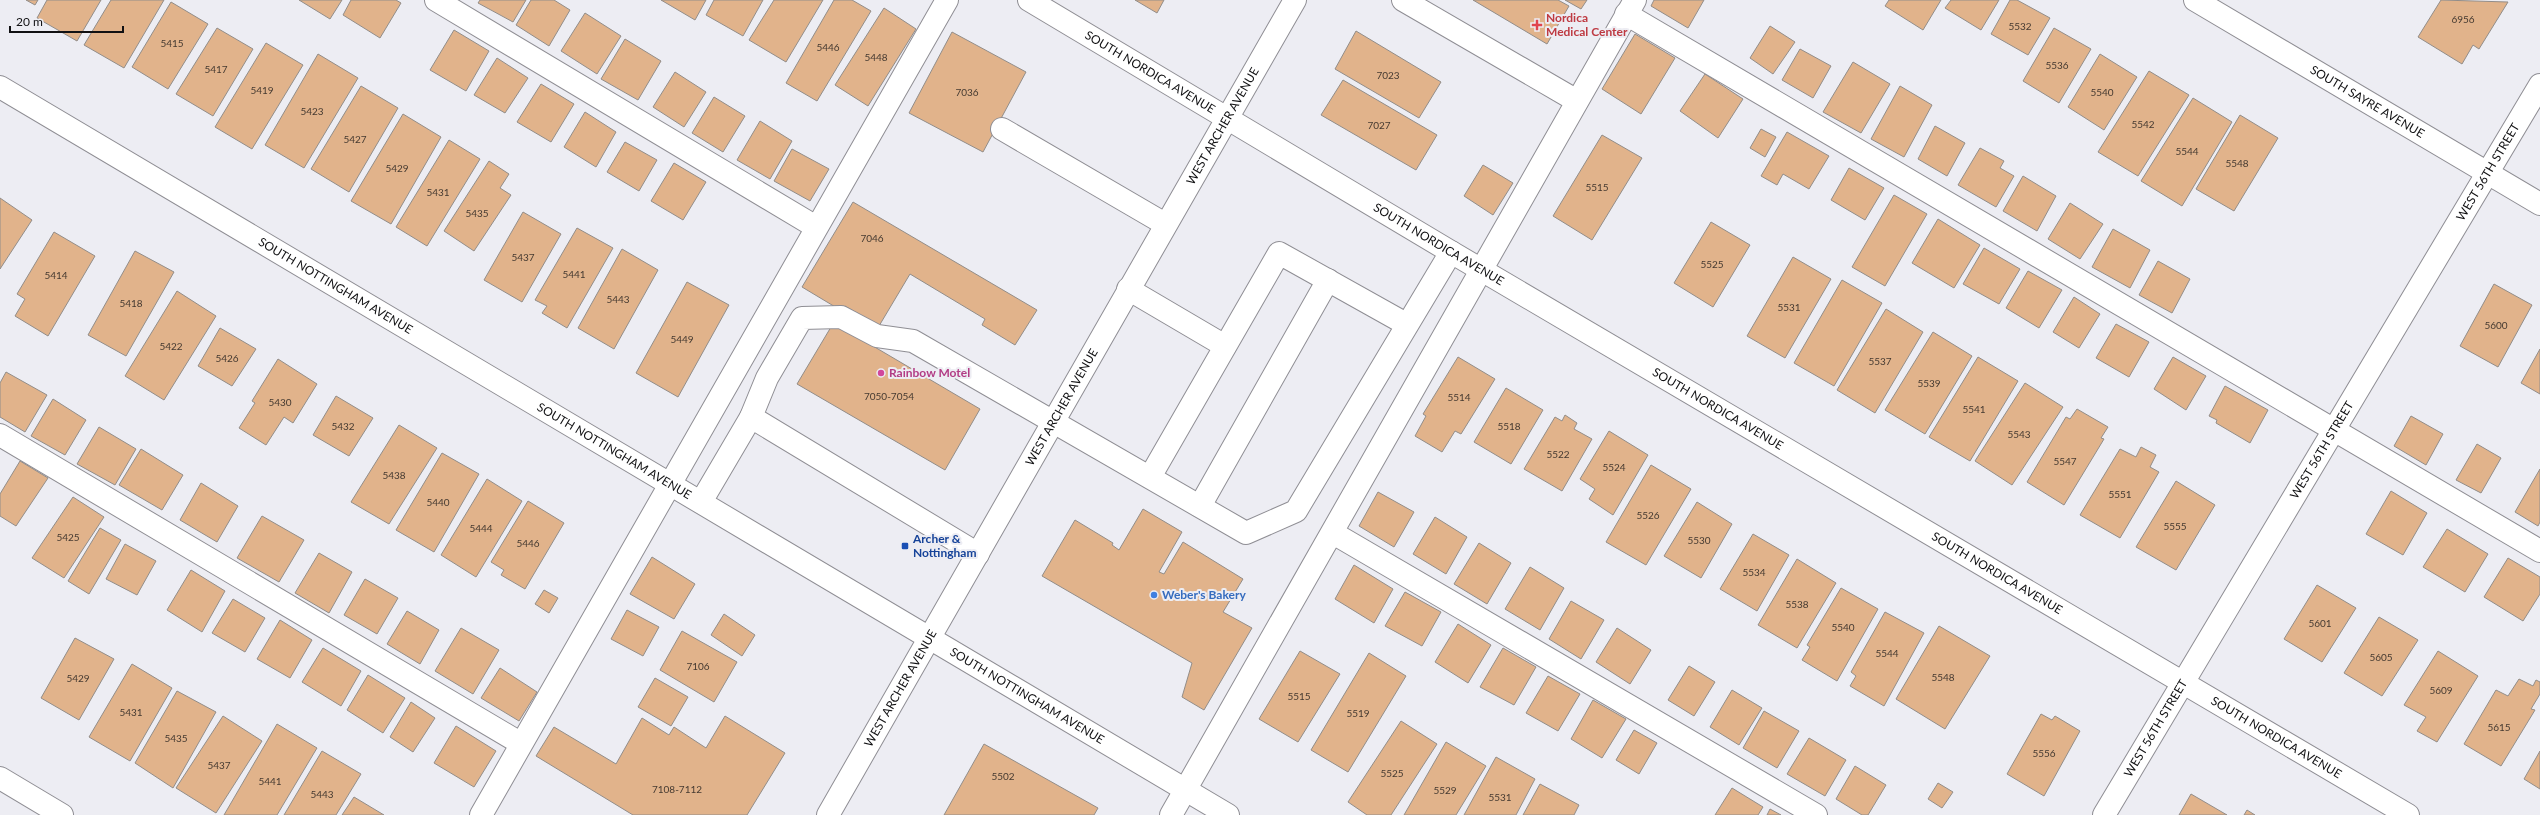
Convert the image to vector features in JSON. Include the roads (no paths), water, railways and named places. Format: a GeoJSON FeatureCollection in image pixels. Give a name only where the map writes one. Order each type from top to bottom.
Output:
{"type":"FeatureCollection","features":[{"type":"Feature","properties":{"kind":"street"},"geometry":{"type":"LineString","coordinates":[[436,0],[816,226]]}},
{"type":"Feature","properties":{"kind":"street"},"geometry":{"type":"LineString","coordinates":[[480,815],[816,226],[947,0]]}},
{"type":"Feature","properties":{"kind":"street","name":"SOUTH NORDICA AVENUE"},"geometry":{"type":"LineString","coordinates":[[1029,0],[1481,270],[2408,815]]}},
{"type":"Feature","properties":{"kind":"street","name":"WEST ARCHER AVENUE"},"geometry":{"type":"LineString","coordinates":[[828,815],[930,639],[1225,118],[1295,0]]}},
{"type":"Feature","properties":{"kind":"street"},"geometry":{"type":"LineString","coordinates":[[1402,0],[1577,101]]}},
{"type":"Feature","properties":{"kind":"street","name":"SOUTH SAYRE AVENUE"},"geometry":{"type":"LineString","coordinates":[[2194,0],[2540,204]]}},
{"type":"Feature","properties":{"kind":"street"},"geometry":{"type":"LineString","coordinates":[[1171,815],[1333,533],[1631,7],[2334,431],[2540,551]]}},
{"type":"Feature","properties":{"kind":"street","name":"WEST 56TH STREET"},"geometry":{"type":"LineString","coordinates":[[2104,815],[2540,85]]}},
{"type":"Feature","properties":{"kind":"street","name":"SOUTH NOTTINGHAM AVENUE"},"geometry":{"type":"LineString","coordinates":[[0,87],[1228,815]]}},
{"type":"Feature","properties":{"kind":"street"},"geometry":{"type":"LineString","coordinates":[[1002,129],[1165,224]]}},
{"type":"Feature","properties":{"kind":"street"},"geometry":{"type":"LineString","coordinates":[[701,502],[752,417],[767,378],[802,318],[841,317],[878,336],[913,341],[1246,533],[1296,511],[1406,324],[1451,252]]}},
{"type":"Feature","properties":{"kind":"street"},"geometry":{"type":"LineString","coordinates":[[1150,477],[1279,253],[1406,324]]}},
{"type":"Feature","properties":{"kind":"street"},"geometry":{"type":"LineString","coordinates":[[1200,506],[1328,280]]}},
{"type":"Feature","properties":{"kind":"street"},"geometry":{"type":"LineString","coordinates":[[1128,289],[1225,346]]}},
{"type":"Feature","properties":{"kind":"street"},"geometry":{"type":"LineString","coordinates":[[752,417],[978,554]]}},
{"type":"Feature","properties":{"kind":"street"},"geometry":{"type":"LineString","coordinates":[[0,435],[520,743]]}},
{"type":"Feature","properties":{"kind":"street"},"geometry":{"type":"LineString","coordinates":[[1333,533],[1816,815]]}},
{"type":"Feature","properties":{"kind":"street"},"geometry":{"type":"LineString","coordinates":[[0,778],[62,815]]}},
{"type":"Feature","properties":{"kind":"place","name":"Nordica Medical Center"},"geometry":{"type":"Point","coordinates":[1537,25]}},
{"type":"Feature","properties":{"kind":"place","name":"Rainbow Motel"},"geometry":{"type":"Point","coordinates":[881,373]}},
{"type":"Feature","properties":{"kind":"place","name":"Archer & Nottingham"},"geometry":{"type":"Point","coordinates":[905,546]}},
{"type":"Feature","properties":{"kind":"place","name":"Weber's Bakery"},"geometry":{"type":"Point","coordinates":[1154,595]}}]}
